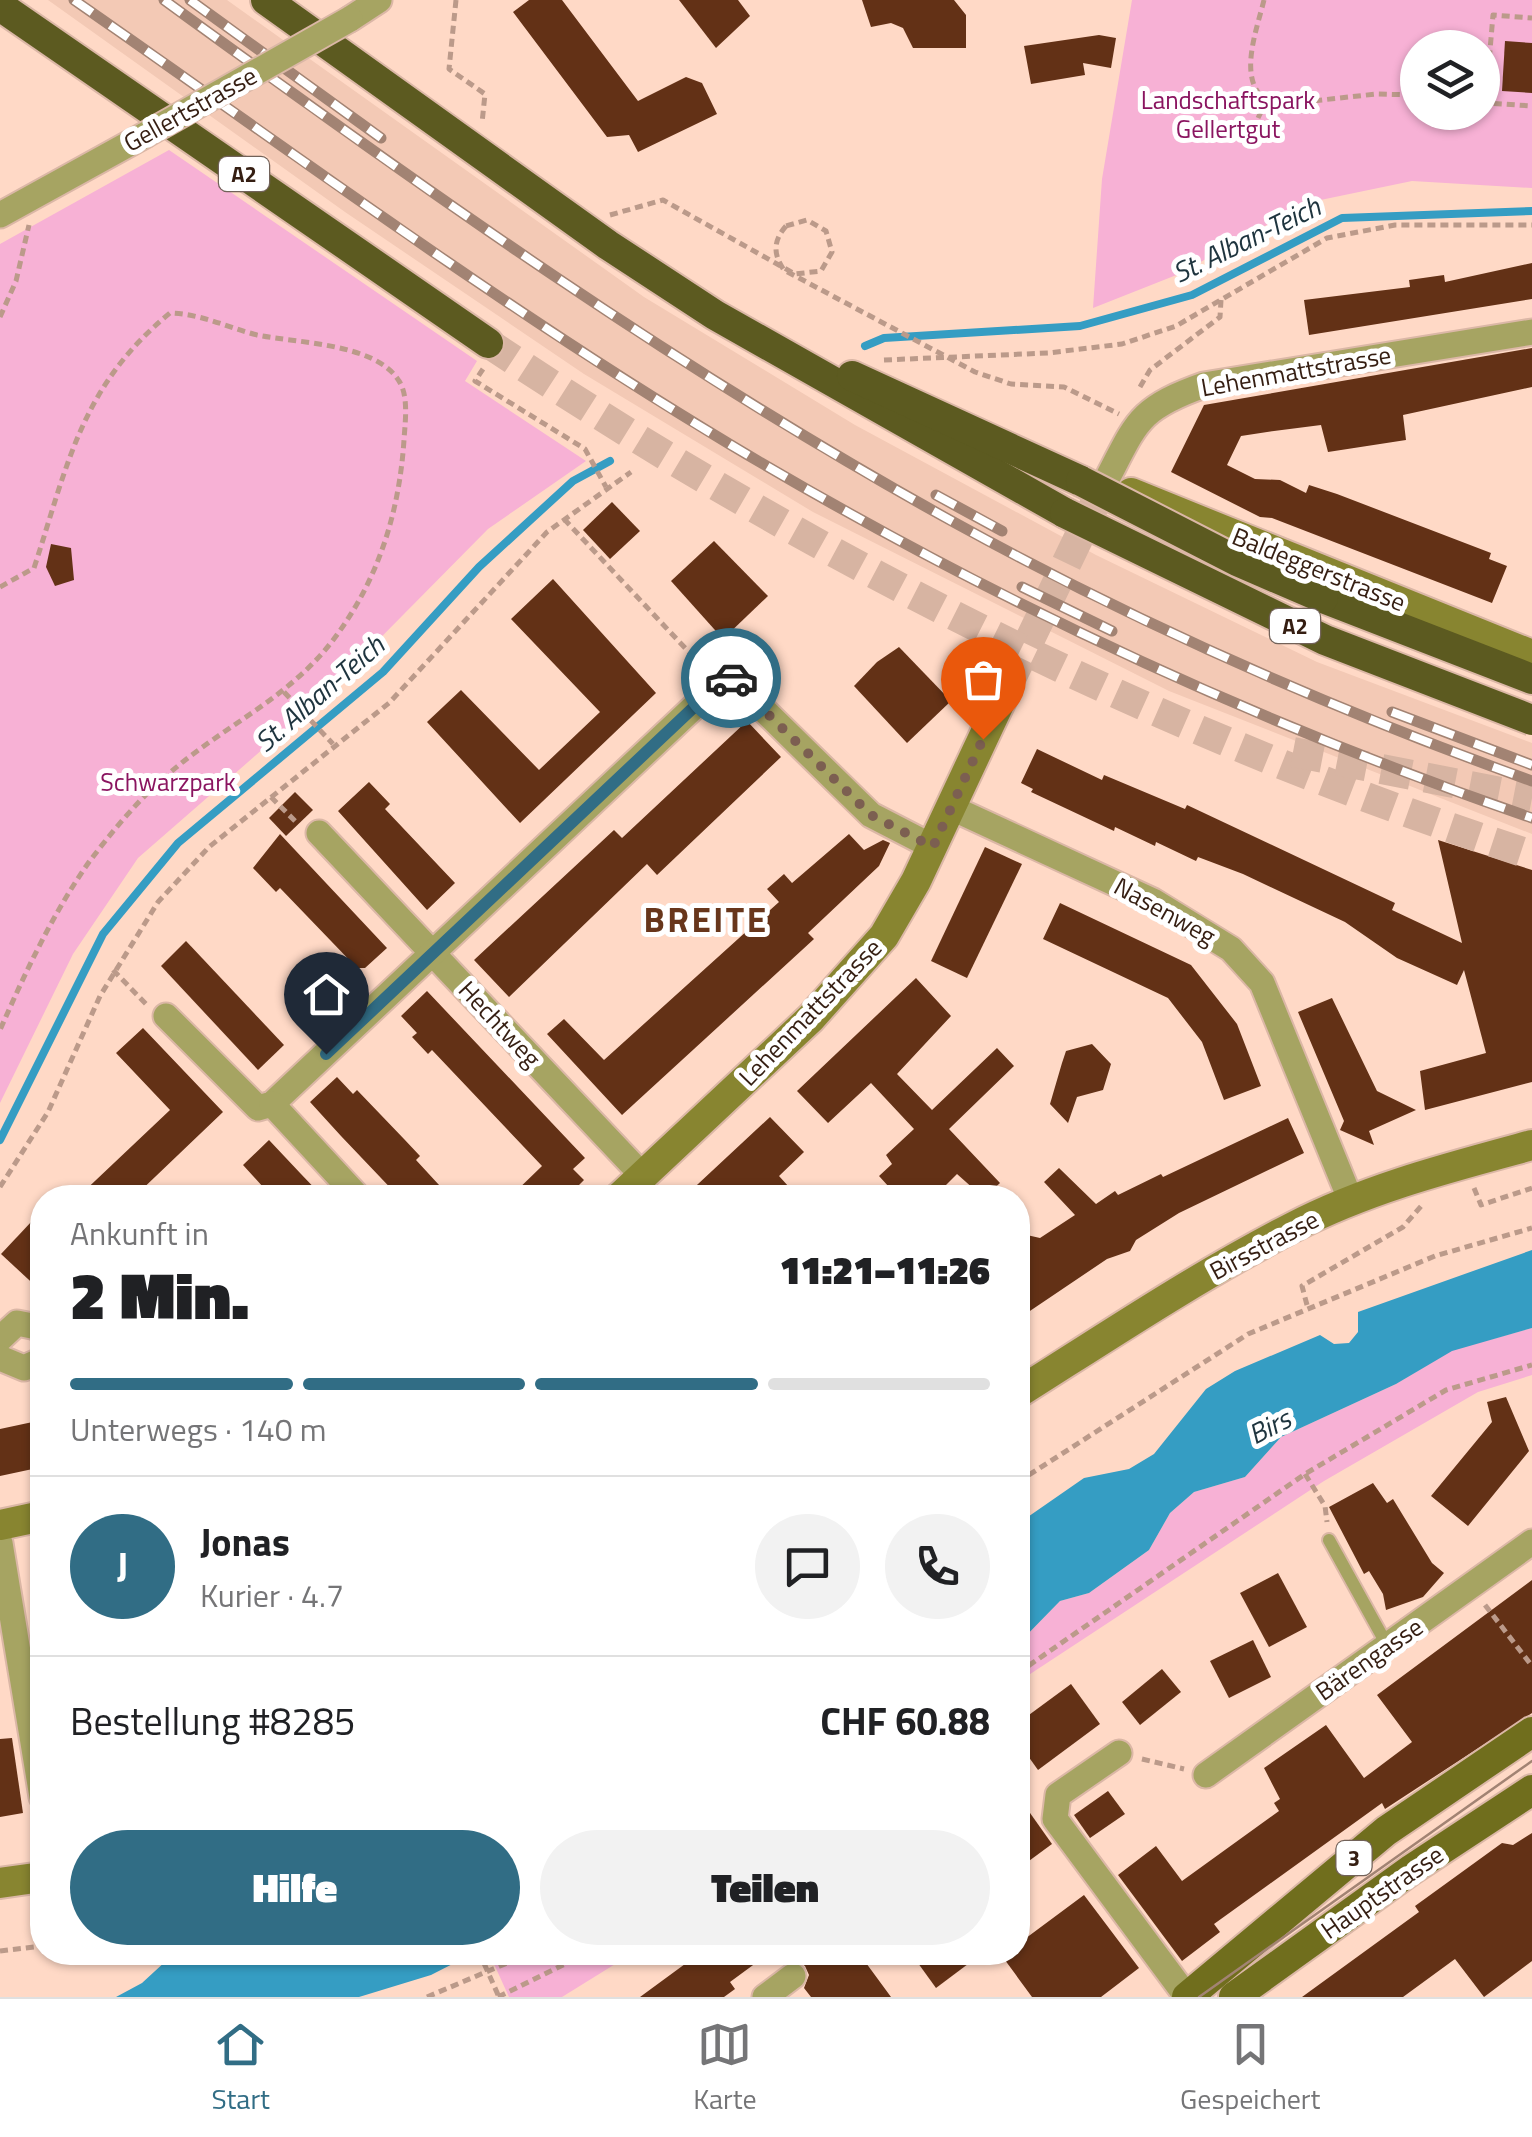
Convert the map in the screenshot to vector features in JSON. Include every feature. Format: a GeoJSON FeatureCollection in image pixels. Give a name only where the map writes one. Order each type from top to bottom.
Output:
{"type":"FeatureCollection","features":[{"type":"Feature","properties":{"kind":"highway","name":"A2"},"geometry":{"type":"LineString","coordinates":[[266,0],[445,131],[715,315],[1066,513],[1325,640],[1532,720]]}},
{"type":"Feature","properties":{"kind":"highway","name":"A2"},"geometry":{"type":"LineString","coordinates":[[0,6],[486,356]]}},
{"type":"Feature","properties":{"kind":"highway"},"geometry":{"type":"LineString","coordinates":[[715,315],[1093,482],[1221,553],[1322,598],[1532,679]]}},
{"type":"Feature","properties":{"kind":"main road","name":"Hauptstrasse"},"geometry":{"type":"LineString","coordinates":[[1187,1997],[1386,1830],[1532,1732]]}},
{"type":"Feature","properties":{"kind":"main road","name":"Hauptstrasse"},"geometry":{"type":"LineString","coordinates":[[1234,1997],[1412,1869],[1532,1790]]}},
{"type":"Feature","properties":{"kind":"street","name":"Gellertstrasse"},"geometry":{"type":"LineString","coordinates":[[11,209],[379,0]]}},
{"type":"Feature","properties":{"kind":"street","name":"Lehenmattstrasse"},"geometry":{"type":"LineString","coordinates":[[1093,482],[1136,422],[1162,400],[1204,385],[1532,332]]}},
{"type":"Feature","properties":{"kind":"street","name":"Baldeggerstrasse"},"geometry":{"type":"LineString","coordinates":[[1093,482],[1532,654]]}},
{"type":"Feature","properties":{"kind":"street"},"geometry":{"type":"LineString","coordinates":[[166,1016],[258,1108],[272,1104],[723,679],[871,815],[933,847]]}},
{"type":"Feature","properties":{"kind":"street","name":"Lehenmattstrasse"},"geometry":{"type":"LineString","coordinates":[[633,1185],[811,1018],[884,936],[933,847],[1008,685]]}},
{"type":"Feature","properties":{"kind":"street","name":"Nasenweg"},"geometry":{"type":"LineString","coordinates":[[952,808],[1153,901],[1231,949],[1262,984],[1350,1201]]}},
{"type":"Feature","properties":{"kind":"street","name":"Hechtweg"},"geometry":{"type":"LineString","coordinates":[[319,833],[643,1176]]}},
{"type":"Feature","properties":{"kind":"street"},"geometry":{"type":"LineString","coordinates":[[272,1104],[348,1185]]}},
{"type":"Feature","properties":{"kind":"street","name":"Birsstrasse"},"geometry":{"type":"LineString","coordinates":[[1030,1385],[1182,1290],[1294,1226],[1350,1201],[1532,1146]]}},
{"type":"Feature","properties":{"kind":"street"},"geometry":{"type":"LineString","coordinates":[[0,1339],[17,1323],[30,1326]]}},
{"type":"Feature","properties":{"kind":"street"},"geometry":{"type":"LineString","coordinates":[[0,1358],[24,1368],[30,1365]]}},
{"type":"Feature","properties":{"kind":"street"},"geometry":{"type":"LineString","coordinates":[[0,1526],[30,1519]]}},
{"type":"Feature","properties":{"kind":"street","name":"Bärengasse"},"geometry":{"type":"LineString","coordinates":[[1206,1775],[1532,1542]]}},
{"type":"Feature","properties":{"kind":"street"},"geometry":{"type":"LineString","coordinates":[[0,1543],[30,1671]]}},
{"type":"Feature","properties":{"kind":"street"},"geometry":{"type":"LineString","coordinates":[[1120,1753],[1058,1796],[1055,1819],[1187,1997]]}},
{"type":"Feature","properties":{"kind":"street"},"geometry":{"type":"LineString","coordinates":[[0,1883],[30,1879]]}},
{"type":"Feature","properties":{"kind":"street"},"geometry":{"type":"LineString","coordinates":[[764,1997],[793,1976]]}},
{"type":"Feature","properties":{"kind":"lane"},"geometry":{"type":"LineString","coordinates":[[1329,1540],[1387,1646]]}},
{"type":"Feature","properties":{"kind":"path"},"geometry":{"type":"LineString","coordinates":[[456,0],[448,70],[485,94],[486,116],[480,125]]}},
{"type":"Feature","properties":{"kind":"path"},"geometry":{"type":"LineString","coordinates":[[1264,0],[1253,44],[1250,79],[1266,102],[1276,105],[1400,95]]}},
{"type":"Feature","properties":{"kind":"path"},"geometry":{"type":"LineString","coordinates":[[1491,30],[1493,15],[1532,18]]}},
{"type":"Feature","properties":{"kind":"path"},"geometry":{"type":"LineString","coordinates":[[1258,118],[1266,102]]}},
{"type":"Feature","properties":{"kind":"path"},"geometry":{"type":"LineString","coordinates":[[1500,104],[1532,106]]}},
{"type":"Feature","properties":{"kind":"path"},"geometry":{"type":"LineString","coordinates":[[610,215],[663,200],[796,274],[821,272],[832,252],[826,231],[807,220],[786,226],[776,245],[776,259],[784,270],[946,358],[1011,384],[1064,387],[1122,415]]}},
{"type":"Feature","properties":{"kind":"path"},"geometry":{"type":"LineString","coordinates":[[0,317],[30,228],[11,209]]}},
{"type":"Feature","properties":{"kind":"path"},"geometry":{"type":"LineString","coordinates":[[884,360],[1122,344],[1176,326],[1327,238],[1395,225],[1532,225]]}},
{"type":"Feature","properties":{"kind":"path"},"geometry":{"type":"LineString","coordinates":[[1137,396],[1150,370],[1220,316],[1224,306],[1221,300]]}},
{"type":"Feature","properties":{"kind":"path"},"geometry":{"type":"LineString","coordinates":[[0,587],[34,568],[78,430],[114,365],[170,313],[197,314],[255,334],[348,350],[382,365],[399,380],[405,428],[400,496],[373,577],[330,643],[284,692],[164,777],[89,862],[26,970],[0,1030]]}},
{"type":"Feature","properties":{"kind":"path"},"geometry":{"type":"LineString","coordinates":[[486,356],[475,381],[584,450],[604,484]]}},
{"type":"Feature","properties":{"kind":"path"},"geometry":{"type":"LineString","coordinates":[[0,1187],[48,1112],[114,970],[158,902],[209,846],[389,703],[547,532],[604,484],[631,472]]}},
{"type":"Feature","properties":{"kind":"path"},"geometry":{"type":"LineString","coordinates":[[564,519],[723,679]]}},
{"type":"Feature","properties":{"kind":"path"},"geometry":{"type":"LineString","coordinates":[[284,692],[334,745]]}},
{"type":"Feature","properties":{"kind":"path"},"geometry":{"type":"LineString","coordinates":[[271,797],[310,836],[319,833]]}},
{"type":"Feature","properties":{"kind":"path"},"geometry":{"type":"LineString","coordinates":[[114,970],[137,994]]}},
{"type":"Feature","properties":{"kind":"path"},"geometry":{"type":"LineString","coordinates":[[1475,1193],[1481,1205],[1532,1188]]}},
{"type":"Feature","properties":{"kind":"path"},"geometry":{"type":"LineString","coordinates":[[1308,1306],[1302,1286],[1403,1227],[1425,1198]]}},
{"type":"Feature","properties":{"kind":"path"},"geometry":{"type":"LineString","coordinates":[[1030,1474],[1248,1334],[1436,1256],[1532,1228]]}},
{"type":"Feature","properties":{"kind":"path"},"geometry":{"type":"LineString","coordinates":[[1030,1665],[1305,1474],[1446,1390],[1532,1365]]}},
{"type":"Feature","properties":{"kind":"path"},"geometry":{"type":"LineString","coordinates":[[1305,1474],[1325,1506]]}},
{"type":"Feature","properties":{"kind":"path"},"geometry":{"type":"LineString","coordinates":[[1471,1586],[1532,1666]]}},
{"type":"Feature","properties":{"kind":"path"},"geometry":{"type":"LineString","coordinates":[[1120,1753],[1206,1775]]}},
{"type":"Feature","properties":{"kind":"path"},"geometry":{"type":"LineString","coordinates":[[0,1950],[30,1947]]}},
{"type":"Feature","properties":{"kind":"path"},"geometry":{"type":"LineString","coordinates":[[485,1965],[499,1997],[563,1965]]}},
{"type":"Feature","properties":{"kind":"path"},"geometry":{"type":"LineString","coordinates":[[427,1997],[502,1965]]}},
{"type":"Feature","properties":{"kind":"shaded area"},"geometry":{"type":"Polygon","coordinates":[[[48,0],[227,0],[644,297],[855,425],[1096,555],[1317,662],[1532,743],[1532,834],[1169,691],[813,512],[584,374],[345,212],[48,0]]]}},
{"type":"Feature","properties":{"kind":"green space","name":"Landschaftspark Gellertgut"},"geometry":{"type":"Polygon","coordinates":[[[1132,0],[1532,0],[1532,188],[1412,181],[1306,203],[1179,274],[1093,308],[1102,179],[1132,0]]]}},
{"type":"Feature","properties":{"kind":"green space","name":"Schwarzpark"},"geometry":{"type":"Polygon","coordinates":[[[169,150],[477,361],[465,381],[586,461],[488,529],[318,701],[138,858],[73,954],[0,1103],[0,244],[169,150]]]}},
{"type":"Feature","properties":{"kind":"green space"},"geometry":{"type":"Polygon","coordinates":[[[1532,1328],[1532,1375],[1478,1392],[1324,1481],[1030,1674],[1030,1632],[1060,1601],[1089,1593],[1149,1550],[1170,1513],[1194,1492],[1245,1477],[1281,1437],[1396,1384],[1452,1350],[1532,1328]]]}},
{"type":"Feature","properties":{"kind":"green space"},"geometry":{"type":"Polygon","coordinates":[[[494,1965],[614,1965],[562,1997],[509,1997],[494,1965]]]}},
{"type":"Feature","properties":{"kind":"water","name":"Birs"},"geometry":{"type":"Polygon","coordinates":[[[1532,1250],[1532,1328],[1452,1351],[1396,1384],[1281,1437],[1245,1477],[1194,1492],[1170,1513],[1149,1550],[1089,1593],[1060,1601],[1030,1632],[1030,1516],[1084,1478],[1129,1469],[1154,1454],[1206,1389],[1235,1371],[1320,1335],[1334,1344],[1349,1343],[1358,1332],[1358,1312],[1532,1250]]]}},
{"type":"Feature","properties":{"kind":"water"},"geometry":{"type":"Polygon","coordinates":[[[162,1965],[451,1965],[359,1997],[116,1997],[142,1983],[162,1965]]]}},
{"type":"Feature","properties":{"kind":"building"},"geometry":{"type":"Polygon","coordinates":[[[529,0],[562,0],[638,101],[686,77],[702,83],[717,114],[638,152],[629,135],[607,137],[513,12],[529,0]]]}},
{"type":"Feature","properties":{"kind":"building"},"geometry":{"type":"Polygon","coordinates":[[[679,0],[738,0],[750,16],[716,48],[679,0]]]}},
{"type":"Feature","properties":{"kind":"building"},"geometry":{"type":"Polygon","coordinates":[[[862,0],[954,0],[966,15],[966,48],[913,48],[903,28],[891,23],[871,27],[862,0]]]}},
{"type":"Feature","properties":{"kind":"building"},"geometry":{"type":"Polygon","coordinates":[[[1099,35],[1116,38],[1111,68],[1083,63],[1085,75],[1031,84],[1024,46],[1099,35]]]}},
{"type":"Feature","properties":{"kind":"building"},"geometry":{"type":"Polygon","coordinates":[[[1505,41],[1532,43],[1532,93],[1502,91],[1505,41]]]}},
{"type":"Feature","properties":{"kind":"building"},"geometry":{"type":"Polygon","coordinates":[[[1532,263],[1532,299],[1309,335],[1304,300],[1410,287],[1409,280],[1444,275],[1445,282],[1532,263]]]}},
{"type":"Feature","properties":{"kind":"building"},"geometry":{"type":"Polygon","coordinates":[[[1532,348],[1532,387],[1403,415],[1406,440],[1328,452],[1321,425],[1274,431],[1241,436],[1227,465],[1255,479],[1280,480],[1306,493],[1309,485],[1337,494],[1491,553],[1489,559],[1507,566],[1492,603],[1272,518],[1260,517],[1171,472],[1204,405],[1532,348]]]}},
{"type":"Feature","properties":{"kind":"building"},"geometry":{"type":"Polygon","coordinates":[[[612,502],[640,531],[610,559],[583,530],[612,502]]]}},
{"type":"Feature","properties":{"kind":"building"},"geometry":{"type":"Polygon","coordinates":[[[714,541],[768,596],[723,639],[671,581],[714,541]]]}},
{"type":"Feature","properties":{"kind":"building"},"geometry":{"type":"Polygon","coordinates":[[[51,544],[71,548],[74,580],[55,586],[46,567],[51,544]]]}},
{"type":"Feature","properties":{"kind":"building"},"geometry":{"type":"Polygon","coordinates":[[[553,579],[656,693],[520,823],[427,722],[461,690],[539,770],[600,712],[511,619],[553,579]]]}},
{"type":"Feature","properties":{"kind":"building"},"geometry":{"type":"Polygon","coordinates":[[[899,647],[951,701],[907,743],[854,686],[877,662],[899,647]]]}},
{"type":"Feature","properties":{"kind":"building"},"geometry":{"type":"Polygon","coordinates":[[[747,721],[781,757],[657,875],[647,864],[509,997],[474,960],[614,830],[622,838],[747,721]]]}},
{"type":"Feature","properties":{"kind":"building"},"geometry":{"type":"Polygon","coordinates":[[[1037,749],[1102,780],[1104,775],[1185,809],[1187,805],[1395,903],[1392,910],[1462,943],[1438,840],[1532,870],[1532,1082],[1425,1110],[1420,1071],[1486,1053],[1464,970],[1457,985],[1397,958],[1345,922],[1243,874],[1198,857],[1196,861],[1156,842],[1155,846],[1115,827],[1114,831],[1031,792],[1033,789],[1021,783],[1037,749]]]}},
{"type":"Feature","properties":{"kind":"building"},"geometry":{"type":"Polygon","coordinates":[[[369,782],[390,804],[385,809],[455,883],[427,910],[338,811],[369,782]]]}},
{"type":"Feature","properties":{"kind":"building"},"geometry":{"type":"Polygon","coordinates":[[[295,792],[313,810],[286,836],[269,818],[295,792]]]}},
{"type":"Feature","properties":{"kind":"building"},"geometry":{"type":"Polygon","coordinates":[[[280,834],[387,948],[365,968],[357,968],[280,888],[276,892],[253,868],[280,834]]]}},
{"type":"Feature","properties":{"kind":"building"},"geometry":{"type":"Polygon","coordinates":[[[849,834],[864,850],[883,840],[890,843],[879,866],[808,933],[814,939],[622,1115],[547,1034],[564,1019],[604,1060],[779,902],[767,889],[784,874],[792,883],[849,834]]]}},
{"type":"Feature","properties":{"kind":"building"},"geometry":{"type":"Polygon","coordinates":[[[985,847],[1022,864],[967,978],[931,961],[985,847]]]}},
{"type":"Feature","properties":{"kind":"building"},"geometry":{"type":"Polygon","coordinates":[[[1060,903],[1191,965],[1237,1024],[1261,1086],[1224,1100],[1202,1042],[1168,998],[1043,939],[1060,903]]]}},
{"type":"Feature","properties":{"kind":"building"},"geometry":{"type":"Polygon","coordinates":[[[186,941],[284,1045],[258,1070],[161,966],[186,941]]]}},
{"type":"Feature","properties":{"kind":"building"},"geometry":{"type":"Polygon","coordinates":[[[916,978],[951,1016],[897,1074],[932,1110],[997,1048],[1014,1066],[949,1129],[1000,1183],[969,1185],[957,1174],[946,1185],[887,1185],[879,1176],[892,1164],[886,1155],[914,1129],[871,1083],[828,1123],[797,1091],[916,978]]]}},
{"type":"Feature","properties":{"kind":"building"},"geometry":{"type":"Polygon","coordinates":[[[427,991],[585,1158],[573,1169],[584,1180],[579,1185],[522,1185],[542,1166],[432,1050],[428,1054],[412,1037],[417,1033],[401,1016],[427,991]]]}},
{"type":"Feature","properties":{"kind":"building"},"geometry":{"type":"Polygon","coordinates":[[[1332,998],[1377,1091],[1416,1110],[1369,1131],[1374,1145],[1340,1130],[1344,1121],[1298,1012],[1332,998]]]}},
{"type":"Feature","properties":{"kind":"building"},"geometry":{"type":"Polygon","coordinates":[[[143,1028],[223,1112],[147,1185],[91,1185],[170,1110],[116,1053],[143,1028]]]}},
{"type":"Feature","properties":{"kind":"building"},"geometry":{"type":"Polygon","coordinates":[[[1092,1044],[1111,1064],[1103,1090],[1077,1097],[1068,1123],[1050,1104],[1062,1063],[1066,1051],[1092,1044]]]}},
{"type":"Feature","properties":{"kind":"building"},"geometry":{"type":"Polygon","coordinates":[[[337,1077],[353,1094],[357,1090],[404,1139],[420,1156],[416,1160],[439,1185],[388,1185],[310,1102],[337,1077]]]}},
{"type":"Feature","properties":{"kind":"building"},"geometry":{"type":"Polygon","coordinates":[[[770,1117],[804,1152],[779,1176],[787,1185],[697,1185],[770,1117]]]}},
{"type":"Feature","properties":{"kind":"building"},"geometry":{"type":"Polygon","coordinates":[[[1288,1118],[1304,1153],[1179,1213],[1136,1240],[1130,1251],[1107,1259],[1030,1311],[1030,1236],[1040,1238],[1075,1215],[1044,1182],[1059,1168],[1096,1204],[1115,1191],[1118,1195],[1161,1174],[1163,1177],[1288,1118]]]}},
{"type":"Feature","properties":{"kind":"building"},"geometry":{"type":"Polygon","coordinates":[[[269,1140],[312,1185],[261,1185],[243,1165],[269,1140]]]}},
{"type":"Feature","properties":{"kind":"building"},"geometry":{"type":"Polygon","coordinates":[[[30,1223],[30,1281],[1,1254],[30,1223]]]}},
{"type":"Feature","properties":{"kind":"building"},"geometry":{"type":"Polygon","coordinates":[[[1506,1397],[1529,1451],[1468,1526],[1431,1496],[1492,1422],[1487,1402],[1506,1397]]]}},
{"type":"Feature","properties":{"kind":"building"},"geometry":{"type":"Polygon","coordinates":[[[30,1423],[30,1470],[0,1476],[0,1429],[30,1423]]]}},
{"type":"Feature","properties":{"kind":"building"},"geometry":{"type":"Polygon","coordinates":[[[1373,1483],[1387,1503],[1393,1499],[1432,1563],[1444,1573],[1423,1597],[1386,1610],[1383,1594],[1369,1571],[1364,1574],[1329,1507],[1373,1483]]]}},
{"type":"Feature","properties":{"kind":"building"},"geometry":{"type":"Polygon","coordinates":[[[1278,1573],[1307,1627],[1269,1647],[1240,1593],[1278,1573]]]}},
{"type":"Feature","properties":{"kind":"building"},"geometry":{"type":"Polygon","coordinates":[[[1532,1580],[1532,1713],[1385,1809],[1382,1803],[1214,1924],[1220,1932],[1182,1961],[1118,1875],[1156,1846],[1182,1881],[1279,1811],[1274,1803],[1280,1799],[1264,1768],[1326,1725],[1364,1778],[1412,1742],[1377,1695],[1532,1580]]]}},
{"type":"Feature","properties":{"kind":"building"},"geometry":{"type":"Polygon","coordinates":[[[1253,1640],[1271,1677],[1229,1698],[1210,1661],[1253,1640]]]}},
{"type":"Feature","properties":{"kind":"building"},"geometry":{"type":"Polygon","coordinates":[[[1162,1669],[1181,1692],[1140,1725],[1122,1702],[1162,1669]]]}},
{"type":"Feature","properties":{"kind":"building"},"geometry":{"type":"Polygon","coordinates":[[[1071,1684],[1100,1724],[1038,1770],[1030,1759],[1030,1714],[1071,1684]]]}},
{"type":"Feature","properties":{"kind":"building"},"geometry":{"type":"Polygon","coordinates":[[[12,1738],[23,1813],[0,1817],[0,1739],[12,1738]]]}},
{"type":"Feature","properties":{"kind":"building"},"geometry":{"type":"Polygon","coordinates":[[[1108,1791],[1125,1814],[1090,1838],[1074,1815],[1108,1791]]]}},
{"type":"Feature","properties":{"kind":"building"},"geometry":{"type":"Polygon","coordinates":[[[1030,1813],[1052,1844],[1030,1860],[1030,1813]]]}},
{"type":"Feature","properties":{"kind":"building"},"geometry":{"type":"Polygon","coordinates":[[[1532,1833],[1532,1961],[1484,1997],[1455,1959],[1403,1997],[1302,1997],[1419,1912],[1415,1906],[1502,1843],[1513,1845],[1532,1833]]]}},
{"type":"Feature","properties":{"kind":"building"},"geometry":{"type":"Polygon","coordinates":[[[1084,1895],[1139,1968],[1101,1997],[1032,1997],[1009,1965],[1030,1965],[1030,1935],[1084,1895]]]}},
{"type":"Feature","properties":{"kind":"building"},"geometry":{"type":"Polygon","coordinates":[[[684,1965],[753,1965],[730,1982],[735,1989],[724,1997],[640,1997],[684,1965]]]}},
{"type":"Feature","properties":{"kind":"building"},"geometry":{"type":"Polygon","coordinates":[[[868,1965],[891,1997],[811,1997],[804,1988],[809,1975],[805,1966],[868,1965]]]}},
{"type":"Feature","properties":{"kind":"building"},"geometry":{"type":"Polygon","coordinates":[[[919,1965],[967,1965],[936,1988],[919,1965]]]}},
{"type":"Feature","properties":{"kind":"waterway","name":"St. Alban-Teich"},"geometry":{"type":"LineString","coordinates":[[865,346],[884,338],[1080,326],[1192,295],[1342,218],[1532,211]]}},
{"type":"Feature","properties":{"kind":"waterway","name":"St. Alban-Teich"},"geometry":{"type":"LineString","coordinates":[[0,1140],[103,934],[178,843],[383,672],[479,567],[573,481],[610,461]]}},
{"type":"Feature","properties":{"kind":"tunnel"},"geometry":{"type":"LineString","coordinates":[[488,343],[736,497],[992,635],[1258,755],[1532,855]]}},
{"type":"Feature","properties":{"kind":"tunnel"},"geometry":{"type":"LineString","coordinates":[[1008,685],[1105,483]]}},
{"type":"Feature","properties":{"kind":"tunnel"},"geometry":{"type":"LineString","coordinates":[[1293,752],[1532,798]]}},
{"type":"Feature","properties":{"kind":"tram line"},"geometry":{"type":"LineString","coordinates":[[1199,1997],[1532,1761]]}},
{"type":"Feature","properties":{"kind":"railway"},"geometry":{"type":"LineString","coordinates":[[74,0],[563,339],[731,445],[827,500],[1022,604],[1223,698],[1428,781],[1532,818]]}},
{"type":"Feature","properties":{"kind":"railway"},"geometry":{"type":"LineString","coordinates":[[164,0],[553,275],[855,466],[1028,562],[1169,632],[1385,725],[1532,781]]}},
{"type":"Feature","properties":{"kind":"railway"},"geometry":{"type":"LineString","coordinates":[[190,0],[381,138]]}},
{"type":"Feature","properties":{"kind":"railway"},"geometry":{"type":"LineString","coordinates":[[936,495],[1002,531]]}},
{"type":"Feature","properties":{"kind":"railway"},"geometry":{"type":"LineString","coordinates":[[1022,587],[1112,631]]}},
{"type":"Feature","properties":{"kind":"railway"},"geometry":{"type":"LineString","coordinates":[[1392,712],[1532,765]]}},
{"type":"Feature","properties":{"kind":"way so far"},"geometry":{"type":"LineString","coordinates":[[731,678],[871,815],[933,847],[983,739]]}},
{"type":"Feature","properties":{"kind":"district","name":"BREITE"},"geometry":{"type":"Point","coordinates":[706,919]}},
{"type":"Feature","properties":{"kind":"route"},"geometry":{"type":"LineString","coordinates":[[326,1054],[728,675],[731,678]]}}]}
